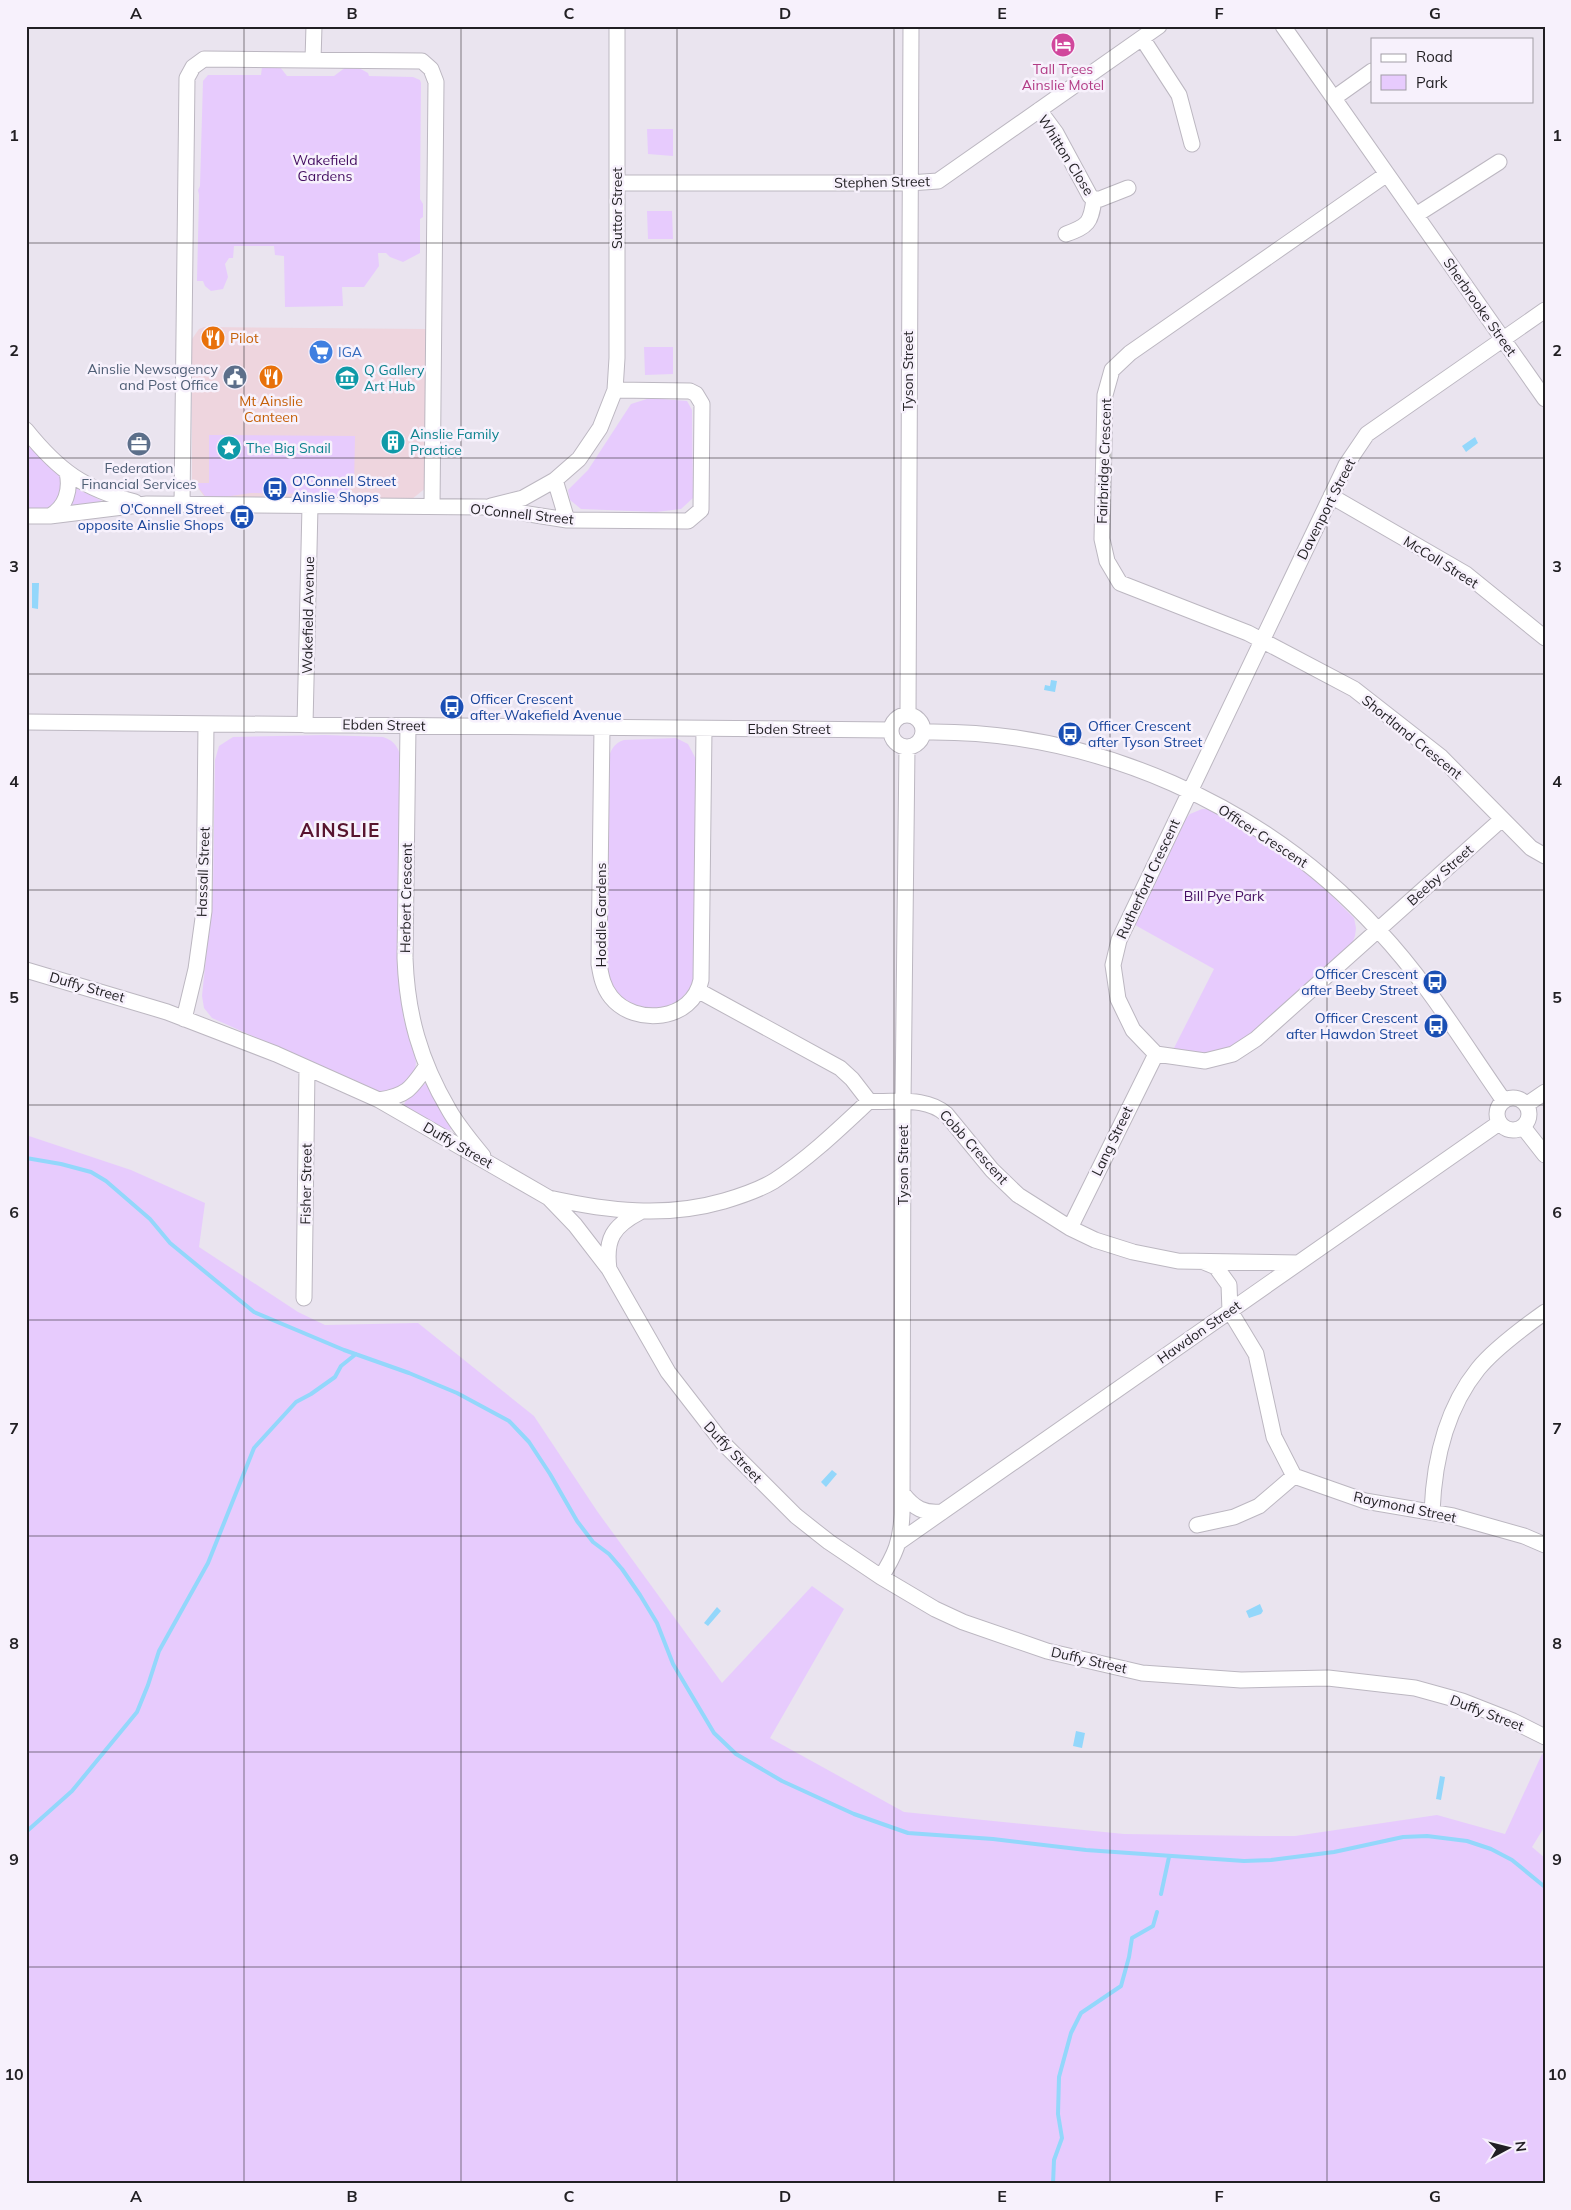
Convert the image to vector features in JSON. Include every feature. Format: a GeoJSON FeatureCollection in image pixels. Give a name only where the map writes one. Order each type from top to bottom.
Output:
{"type":"FeatureCollection","features":[{"type":"Feature","properties":{"kind":"street"},"geometry":{"type":"LineString","coordinates":[[313,60],[314,26]]}},
{"type":"Feature","properties":{"kind":"street","name":"Suttor Street"},"geometry":{"type":"LineString","coordinates":[[484,507],[523,498],[555,480],[579,459],[600,428],[615,390],[617,358],[617,26]]}},
{"type":"Feature","properties":{"kind":"street","name":"Tyson Street"},"geometry":{"type":"LineString","coordinates":[[908,716],[911,26]]}},
{"type":"Feature","properties":{"kind":"street","name":"Stephen Street"},"geometry":{"type":"LineString","coordinates":[[617,182],[909,183],[938,181],[1159,26]]}},
{"type":"Feature","properties":{"kind":"street","name":"Sherbrooke Street"},"geometry":{"type":"LineString","coordinates":[[1283,26],[1545,399]]}},
{"type":"Feature","properties":{"kind":"street"},"geometry":{"type":"LineString","coordinates":[[1142,38],[1179,95],[1192,144]]}},
{"type":"Feature","properties":{"kind":"street"},"geometry":{"type":"LineString","coordinates":[[182,505],[187,78],[193,67],[204,59],[422,61],[431,70],[436,82],[432,507]]}},
{"type":"Feature","properties":{"kind":"street"},"geometry":{"type":"LineString","coordinates":[[1334,98],[1371,72]]}},
{"type":"Feature","properties":{"kind":"street","name":"Whitton Close"},"geometry":{"type":"LineString","coordinates":[[1039,110],[1056,133],[1090,196],[1094,200],[1100,200],[1128,188]]}},
{"type":"Feature","properties":{"kind":"street"},"geometry":{"type":"LineString","coordinates":[[1416,215],[1499,162]]}},
{"type":"Feature","properties":{"kind":"street","name":"Fairbridge Crescent"},"geometry":{"type":"LineString","coordinates":[[1262,639],[1120,583],[1107,561],[1102,539],[1105,395],[1112,370],[1130,353],[1387,174]]}},
{"type":"Feature","properties":{"kind":"street","name":"Whitton Close"},"geometry":{"type":"LineString","coordinates":[[1066,234],[1083,228],[1088,223],[1094,200]]}},
{"type":"Feature","properties":{"kind":"street","name":"Davenport Street"},"geometry":{"type":"LineString","coordinates":[[1191,787],[1346,464],[1367,434],[1545,310]]}},
{"type":"Feature","properties":{"kind":"street","name":"O'Connell Street"},"geometry":{"type":"LineString","coordinates":[[26,516],[50,516],[147,504],[484,507],[566,520],[688,521],[701,510],[702,404],[696,394],[690,391],[615,390]]}},
{"type":"Feature","properties":{"kind":"street"},"geometry":{"type":"LineString","coordinates":[[26,430],[56,464],[86,485],[111,496],[147,504]]}},
{"type":"Feature","properties":{"kind":"street"},"geometry":{"type":"LineString","coordinates":[[50,516],[59,511],[66,498],[69,489],[67,472]]}},
{"type":"Feature","properties":{"kind":"street"},"geometry":{"type":"LineString","coordinates":[[555,480],[566,520]]}},
{"type":"Feature","properties":{"kind":"street","name":"McColl Street"},"geometry":{"type":"LineString","coordinates":[[1331,496],[1466,574],[1545,638]]}},
{"type":"Feature","properties":{"kind":"street","name":"Wakefield Avenue"},"geometry":{"type":"LineString","coordinates":[[305,725],[310,506]]}},
{"type":"Feature","properties":{"kind":"street","name":"Shortland Crescent"},"geometry":{"type":"LineString","coordinates":[[1262,639],[1354,689],[1440,757],[1531,848],[1545,856]]}},
{"type":"Feature","properties":{"kind":"street"},"geometry":{"type":"LineString","coordinates":[[908,716],[920,722],[923,732],[916,744],[907,747],[896,742],[891,730],[896,720],[908,716]]}},
{"type":"Feature","properties":{"kind":"street","name":"Ebden Street"},"geometry":{"type":"LineString","coordinates":[[26,722],[891,730]]}},
{"type":"Feature","properties":{"kind":"street","name":"Hassall Street"},"geometry":{"type":"LineString","coordinates":[[184,1019],[196,969],[204,911],[206,724]]}},
{"type":"Feature","properties":{"kind":"street","name":"Herbert Crescent"},"geometry":{"type":"LineString","coordinates":[[408,726],[405,958],[406,990],[411,1020],[426,1067],[450,1111],[486,1162]]}},
{"type":"Feature","properties":{"kind":"street","name":"Hoddle Gardens"},"geometry":{"type":"LineString","coordinates":[[602,727],[599,964],[605,988],[615,1002],[635,1014],[648,1017],[672,1012],[692,1000],[699,991]]}},
{"type":"Feature","properties":{"kind":"street"},"geometry":{"type":"LineString","coordinates":[[704,729],[702,969],[699,991],[840,1068],[852,1079],[869,1101]]}},
{"type":"Feature","properties":{"kind":"street","name":"Officer Crescent"},"geometry":{"type":"LineString","coordinates":[[923,732],[1009,736],[1092,753],[1191,787],[1278,843],[1318,874],[1379,930],[1427,991],[1504,1101]]}},
{"type":"Feature","properties":{"kind":"street","name":"Tyson Street"},"geometry":{"type":"LineString","coordinates":[[881,1577],[894,1556],[899,1542],[903,1494],[903,1102],[907,747]]}},
{"type":"Feature","properties":{"kind":"street","name":"Rutherford Crescent"},"geometry":{"type":"LineString","coordinates":[[1156,1054],[1132,1030],[1118,999],[1113,965],[1121,936],[1191,787]]}},
{"type":"Feature","properties":{"kind":"street","name":"Beeby Street"},"geometry":{"type":"LineString","coordinates":[[1379,930],[1502,820]]}},
{"type":"Feature","properties":{"kind":"street"},"geometry":{"type":"LineString","coordinates":[[1156,1054],[1180,1060],[1205,1061],[1233,1054],[1256,1039],[1379,930]]}},
{"type":"Feature","properties":{"kind":"street","name":"Duffy Street"},"geometry":{"type":"LineString","coordinates":[[26,970],[106,992],[276,1054],[379,1100],[549,1198],[575,1225],[609,1269],[668,1372],[723,1443],[796,1516],[829,1542],[881,1577],[935,1609],[963,1622],[1047,1651],[1142,1673],[1241,1680],[1328,1678],[1415,1688],[1462,1701],[1513,1721],[1545,1737]]}},
{"type":"Feature","properties":{"kind":"street","name":"Lang Street"},"geometry":{"type":"LineString","coordinates":[[1070,1228],[1156,1054]]}},
{"type":"Feature","properties":{"kind":"street"},"geometry":{"type":"LineString","coordinates":[[379,1100],[397,1098],[409,1091],[426,1067]]}},
{"type":"Feature","properties":{"kind":"street","name":"Fisher Street"},"geometry":{"type":"LineString","coordinates":[[304,1298],[308,1069]]}},
{"type":"Feature","properties":{"kind":"street"},"geometry":{"type":"LineString","coordinates":[[1526,1105],[1545,1092]]}},
{"type":"Feature","properties":{"kind":"street"},"geometry":{"type":"LineString","coordinates":[[1517,1099],[1526,1105],[1528,1116],[1523,1127],[1510,1130],[1499,1123],[1497,1111],[1504,1101],[1517,1099]]}},
{"type":"Feature","properties":{"kind":"street"},"geometry":{"type":"LineString","coordinates":[[549,1198],[590,1207],[640,1212],[673,1212],[708,1206],[740,1196],[772,1182],[804,1160],[869,1101],[903,1102]]}},
{"type":"Feature","properties":{"kind":"street","name":"Cobb Crescent"},"geometry":{"type":"LineString","coordinates":[[903,1102],[921,1102],[938,1108],[957,1125],[992,1170],[1018,1195],[1070,1228],[1095,1240],[1133,1252],[1178,1261],[1298,1263]]}},
{"type":"Feature","properties":{"kind":"street","name":"Hawdon Street"},"geometry":{"type":"LineString","coordinates":[[899,1542],[1499,1123]]}},
{"type":"Feature","properties":{"kind":"street"},"geometry":{"type":"LineString","coordinates":[[1523,1127],[1545,1156]]}},
{"type":"Feature","properties":{"kind":"street"},"geometry":{"type":"LineString","coordinates":[[609,1269],[609,1244],[614,1231],[626,1220],[640,1212]]}},
{"type":"Feature","properties":{"kind":"street"},"geometry":{"type":"LineString","coordinates":[[1197,1525],[1234,1517],[1259,1506],[1294,1476],[1274,1437],[1256,1354],[1230,1310],[1230,1290],[1227,1281],[1216,1267],[1204,1262]]}},
{"type":"Feature","properties":{"kind":"street"},"geometry":{"type":"LineString","coordinates":[[1432,1512],[1437,1464],[1444,1432],[1456,1401],[1479,1368],[1524,1327],[1545,1312]]}},
{"type":"Feature","properties":{"kind":"street","name":"Raymond Street"},"geometry":{"type":"LineString","coordinates":[[1294,1476],[1366,1501],[1432,1512],[1524,1536],[1545,1545]]}},
{"type":"Feature","properties":{"kind":"street"},"geometry":{"type":"LineString","coordinates":[[903,1494],[912,1505],[922,1511],[931,1513],[942,1512]]}},
{"type":"Feature","properties":{"kind":"shaded area"},"geometry":{"type":"Polygon","coordinates":[[[204,327],[426,329],[429,332],[427,487],[412,499],[216,500],[204,496],[192,480],[192,339],[199,329],[204,327]]]}},
{"type":"Feature","properties":{"kind":"green space","name":"Wakefield Gardens"},"geometry":{"type":"Polygon","coordinates":[[[262,67],[280,67],[287,76],[334,76],[346,67],[359,68],[368,73],[369,76],[413,77],[420,80],[420,199],[423,204],[423,217],[420,219],[420,253],[403,262],[390,257],[386,253],[378,253],[379,266],[364,287],[342,287],[343,306],[285,307],[284,256],[275,255],[274,246],[234,246],[233,258],[229,258],[225,264],[228,277],[223,289],[211,291],[205,286],[203,281],[197,281],[198,190],[200,186],[203,81],[208,75],[261,75],[262,67]]]}},
{"type":"Feature","properties":{"kind":"green space"},"geometry":{"type":"Polygon","coordinates":[[[647,129],[673,129],[673,156],[648,154],[647,129]]]}},
{"type":"Feature","properties":{"kind":"green space"},"geometry":{"type":"Polygon","coordinates":[[[647,211],[672,211],[673,239],[648,239],[647,211]]]}},
{"type":"Feature","properties":{"kind":"green space"},"geometry":{"type":"Polygon","coordinates":[[[644,347],[673,347],[673,374],[645,375],[644,347]]]}},
{"type":"Feature","properties":{"kind":"green space"},"geometry":{"type":"Polygon","coordinates":[[[650,398],[687,401],[692,410],[693,498],[681,509],[656,512],[581,509],[570,500],[568,490],[588,470],[631,404],[650,398]]]}},
{"type":"Feature","properties":{"kind":"green space"},"geometry":{"type":"Polygon","coordinates":[[[209,435],[355,436],[354,485],[342,496],[328,500],[306,494],[251,493],[217,498],[205,496],[195,483],[209,483],[209,435]]]}},
{"type":"Feature","properties":{"kind":"green space"},"geometry":{"type":"Polygon","coordinates":[[[26,441],[57,474],[80,490],[106,503],[26,511],[26,441]]]}},
{"type":"Feature","properties":{"kind":"green space"},"geometry":{"type":"Polygon","coordinates":[[[325,735],[383,737],[396,746],[402,762],[401,967],[403,1016],[416,1062],[415,1069],[409,1080],[399,1087],[381,1093],[212,1018],[204,1008],[202,996],[213,890],[215,760],[219,746],[233,737],[325,735]]]}},
{"type":"Feature","properties":{"kind":"green space"},"geometry":{"type":"Polygon","coordinates":[[[676,738],[688,744],[697,761],[694,980],[688,990],[673,1005],[654,1011],[634,1006],[613,991],[606,967],[608,759],[613,747],[624,740],[676,738]]]}},
{"type":"Feature","properties":{"kind":"green space","name":"Bill Pye Park"},"geometry":{"type":"Polygon","coordinates":[[[1202,809],[1215,811],[1279,852],[1322,886],[1354,918],[1356,928],[1350,948],[1236,1047],[1201,1055],[1173,1050],[1214,969],[1135,925],[1183,822],[1190,814],[1202,809]]]}},
{"type":"Feature","properties":{"kind":"green space"},"geometry":{"type":"Polygon","coordinates":[[[426,1083],[452,1128],[450,1130],[442,1129],[403,1107],[407,1098],[426,1083]]]}},
{"type":"Feature","properties":{"kind":"green space"},"geometry":{"type":"Polygon","coordinates":[[[26,1135],[131,1170],[205,1203],[199,1247],[298,1312],[325,1325],[418,1323],[534,1416],[597,1511],[722,1683],[812,1586],[844,1609],[770,1738],[904,1812],[1124,1834],[1260,1836],[1295,1836],[1437,1815],[1505,1834],[1542,1754],[1545,1755],[1545,1826],[1532,1847],[1545,1858],[1545,2184],[26,2184],[26,1135]]]}},
{"type":"Feature","properties":{"kind":"water"},"geometry":{"type":"Polygon","coordinates":[[[1475,437],[1478,443],[1466,452],[1462,446],[1475,437]]]}},
{"type":"Feature","properties":{"kind":"water"},"geometry":{"type":"Polygon","coordinates":[[[32,583],[39,583],[38,609],[32,608],[32,583]]]}},
{"type":"Feature","properties":{"kind":"water"},"geometry":{"type":"Polygon","coordinates":[[[1051,680],[1057,681],[1055,692],[1044,690],[1045,685],[1050,686],[1051,680]]]}},
{"type":"Feature","properties":{"kind":"water"},"geometry":{"type":"Polygon","coordinates":[[[832,1470],[837,1474],[826,1487],[821,1482],[832,1470]]]}},
{"type":"Feature","properties":{"kind":"water"},"geometry":{"type":"Polygon","coordinates":[[[1260,1604],[1263,1611],[1261,1614],[1249,1618],[1246,1611],[1260,1604]]]}},
{"type":"Feature","properties":{"kind":"water"},"geometry":{"type":"Polygon","coordinates":[[[717,1607],[721,1611],[708,1626],[704,1623],[717,1607]]]}},
{"type":"Feature","properties":{"kind":"water"},"geometry":{"type":"Polygon","coordinates":[[[1076,1731],[1085,1733],[1082,1748],[1073,1746],[1076,1731]]]}},
{"type":"Feature","properties":{"kind":"water"},"geometry":{"type":"Polygon","coordinates":[[[1440,1776],[1445,1777],[1441,1800],[1436,1799],[1440,1776]]]}},
{"type":"Feature","properties":{"kind":"waterway"},"geometry":{"type":"LineString","coordinates":[[26,1158],[61,1164],[91,1172],[106,1181],[150,1219],[170,1243],[254,1312],[344,1350],[409,1373],[457,1393],[509,1421],[529,1442],[577,1521],[593,1542],[609,1554],[622,1569],[640,1595],[657,1623],[673,1664],[714,1733],[736,1754],[782,1781],[854,1814],[908,1833],[993,1839],[1086,1850],[1244,1861],[1271,1860],[1334,1852],[1403,1837],[1427,1836],[1467,1841],[1491,1849],[1512,1860],[1545,1887]]}},
{"type":"Feature","properties":{"kind":"waterway"},"geometry":{"type":"LineString","coordinates":[[26,1832],[72,1791],[137,1712],[159,1651],[208,1563],[254,1448],[296,1402],[335,1377],[341,1366],[356,1354]]}},
{"type":"Feature","properties":{"kind":"waterway"},"geometry":{"type":"LineString","coordinates":[[1161,1894],[1169,1857]]}},
{"type":"Feature","properties":{"kind":"waterway"},"geometry":{"type":"LineString","coordinates":[[1053,2184],[1054,2160],[1062,2138],[1058,2114],[1059,2077],[1071,2033],[1081,2013],[1121,1986],[1132,1938],[1153,1926],[1157,1912]]}},
{"type":"Feature","properties":{"kind":"place","name":"Tall Trees Ainslie Motel"},"geometry":{"type":"Point","coordinates":[1063,45]}},
{"type":"Feature","properties":{"kind":"place","name":"Pilot"},"geometry":{"type":"Point","coordinates":[213,338]}},
{"type":"Feature","properties":{"kind":"place","name":"IGA"},"geometry":{"type":"Point","coordinates":[321,352]}},
{"type":"Feature","properties":{"kind":"place","name":"Ainslie Newsagency and Post Office"},"geometry":{"type":"Point","coordinates":[235,377]}},
{"type":"Feature","properties":{"kind":"place","name":"Mt Ainslie Canteen"},"geometry":{"type":"Point","coordinates":[271,377]}},
{"type":"Feature","properties":{"kind":"place","name":"Q Gallery Art Hub"},"geometry":{"type":"Point","coordinates":[347,378]}},
{"type":"Feature","properties":{"kind":"place","name":"Ainslie Family Practice"},"geometry":{"type":"Point","coordinates":[393,442]}},
{"type":"Feature","properties":{"kind":"place","name":"Federation Financial Services"},"geometry":{"type":"Point","coordinates":[139,444]}},
{"type":"Feature","properties":{"kind":"place","name":"The Big Snail"},"geometry":{"type":"Point","coordinates":[229,448]}},
{"type":"Feature","properties":{"kind":"place","name":"O'Connell Street Ainslie Shops"},"geometry":{"type":"Point","coordinates":[275,489]}},
{"type":"Feature","properties":{"kind":"place","name":"O'Connell Street opposite Ainslie Shops"},"geometry":{"type":"Point","coordinates":[242,517]}},
{"type":"Feature","properties":{"kind":"place","name":"Officer Crescent after Wakefield Avenue"},"geometry":{"type":"Point","coordinates":[452,707]}},
{"type":"Feature","properties":{"kind":"place","name":"Officer Crescent after Tyson Street"},"geometry":{"type":"Point","coordinates":[1070,734]}},
{"type":"Feature","properties":{"kind":"place","name":"Officer Crescent after Beeby Street"},"geometry":{"type":"Point","coordinates":[1435,982]}},
{"type":"Feature","properties":{"kind":"place","name":"Officer Crescent after Hawdon Street"},"geometry":{"type":"Point","coordinates":[1436,1026]}},
{"type":"Feature","properties":{"kind":"district","name":"AINSLIE"},"geometry":{"type":"Point","coordinates":[340,830]}}]}
